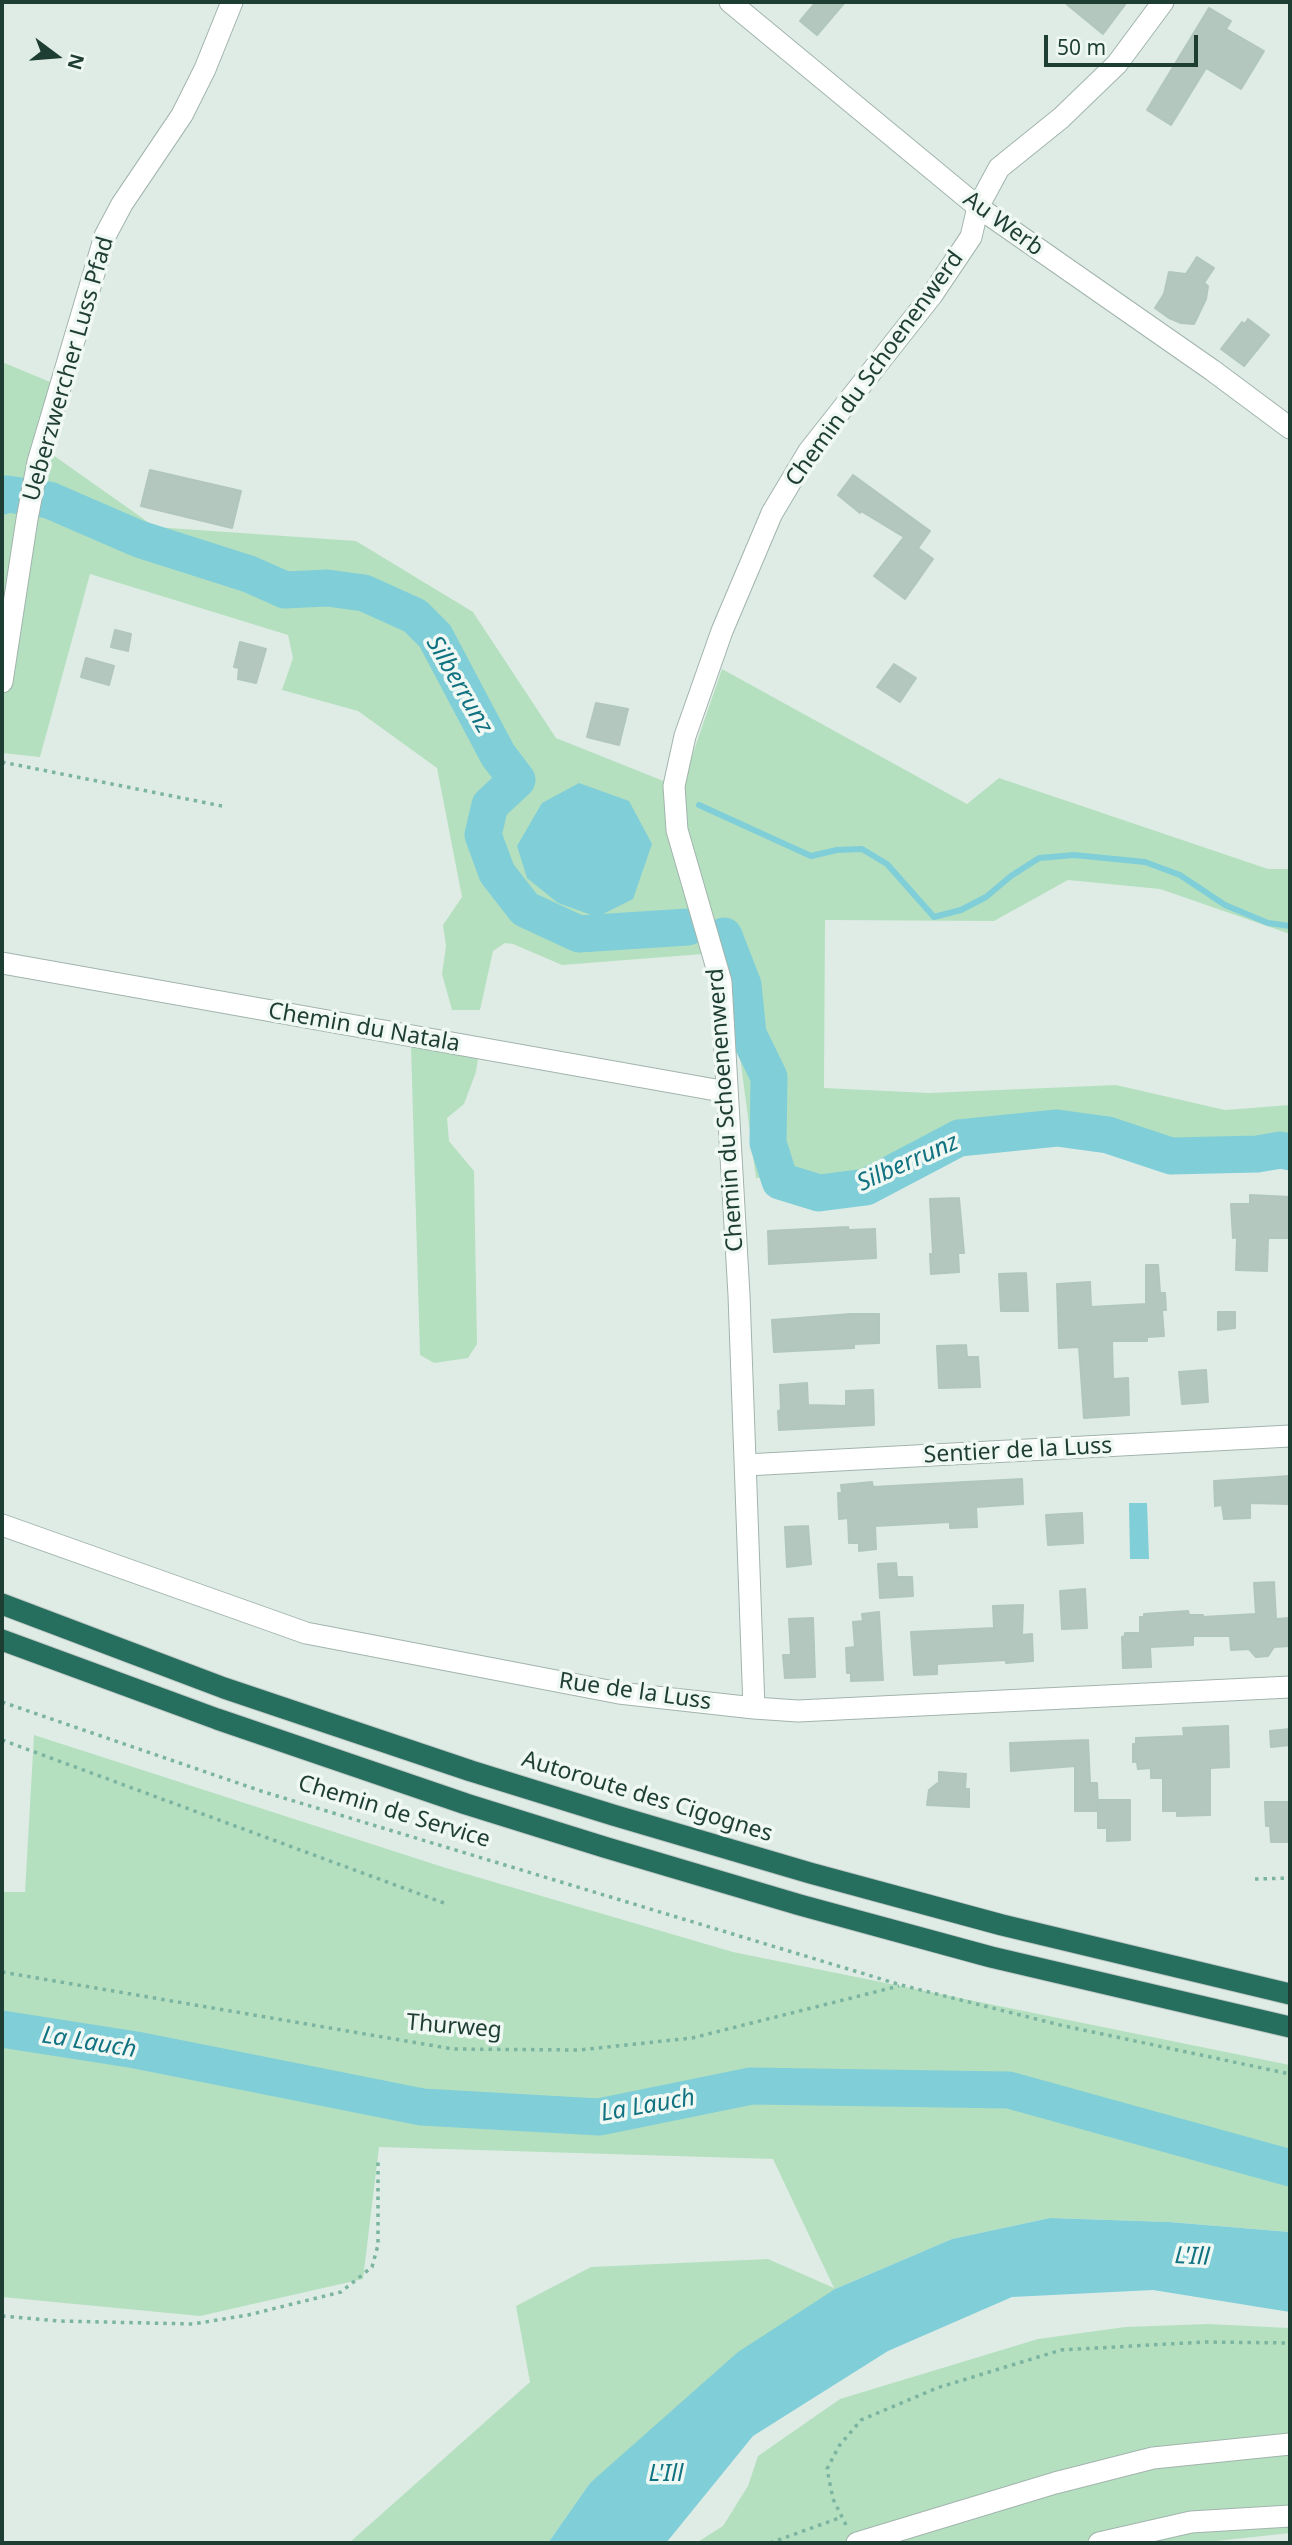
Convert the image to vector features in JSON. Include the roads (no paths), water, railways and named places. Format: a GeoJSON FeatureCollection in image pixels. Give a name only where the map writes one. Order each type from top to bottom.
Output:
{"type":"FeatureCollection","features":[{"type":"Feature","properties":{"kind":"highway","name":"Autoroute des Cigognes"},"geometry":{"type":"LineString","coordinates":[[2,1604],[224,1688],[471,1771],[613,1815],[810,1874],[989,1921],[1290,1994]]}},
{"type":"Feature","properties":{"kind":"highway"},"geometry":{"type":"LineString","coordinates":[[2,1640],[217,1719],[466,1804],[604,1847],[800,1905],[991,1957],[1290,2027]]}},
{"type":"Feature","properties":{"kind":"street","name":"Ueberzwercher Luss Pfad"},"geometry":{"type":"LineString","coordinates":[[2,682],[34,482],[105,236],[122,204],[182,114],[205,69],[232,2]]}},
{"type":"Feature","properties":{"kind":"street","name":"Au Werb"},"geometry":{"type":"LineString","coordinates":[[730,2],[978,208],[1212,370],[1290,428]]}},
{"type":"Feature","properties":{"kind":"street","name":"Chemin du Schoenenwerd"},"geometry":{"type":"LineString","coordinates":[[754,1708],[739,1294],[721,982],[677,830],[674,786],[685,736],[722,631],[772,513],[809,451],[940,284],[971,237],[978,208],[999,168],[1061,118],[1117,64],[1163,2]]}},
{"type":"Feature","properties":{"kind":"street","name":"Chemin du Natala"},"geometry":{"type":"LineString","coordinates":[[2,963],[727,1093]]}},
{"type":"Feature","properties":{"kind":"street","name":"Sentier de la Luss"},"geometry":{"type":"LineString","coordinates":[[746,1465],[1290,1436]]}},
{"type":"Feature","properties":{"kind":"street","name":"Rue de la Luss"},"geometry":{"type":"LineString","coordinates":[[2,1525],[306,1633],[619,1693],[798,1711],[1290,1687]]}},
{"type":"Feature","properties":{"kind":"street"},"geometry":{"type":"LineString","coordinates":[[854,2539],[1153,2458],[1290,2444]]}},
{"type":"Feature","properties":{"kind":"street"},"geometry":{"type":"LineString","coordinates":[[1099,2543],[1191,2522],[1290,2516]]}},
{"type":"Feature","properties":{"kind":"water"},"geometry":{"type":"Polygon","coordinates":[[[579,783],[629,801],[652,844],[633,899],[597,917],[558,903],[527,878],[517,846],[542,803],[579,783]]]}},
{"type":"Feature","properties":{"kind":"water"},"geometry":{"type":"Polygon","coordinates":[[[1129,1503],[1147,1503],[1149,1559],[1130,1559],[1129,1503]]]}},
{"type":"Feature","properties":{"kind":"water","name":"L'Ill"},"geometry":{"type":"Polygon","coordinates":[[[1050,2218],[1169,2222],[1290,2232],[1290,2312],[1153,2290],[1012,2297],[888,2351],[753,2436],[666,2543],[548,2543],[590,2483],[738,2352],[835,2289],[952,2239],[1050,2218]]]}},
{"type":"Feature","properties":{"kind":"waterway","name":"Silberrunz"},"geometry":{"type":"LineString","coordinates":[[2,496],[7,494],[49,500],[139,539],[249,574],[285,590],[327,588],[364,593],[415,616],[435,636],[498,755],[517,780],[490,805],[483,835],[497,873],[525,909],[579,934],[688,927]]}},
{"type":"Feature","properties":{"kind":"waterway"},"geometry":{"type":"LineString","coordinates":[[699,805],[811,856],[837,850],[862,849],[887,864],[934,917],[961,910],[986,897],[1039,858],[1074,855],[1145,862],[1180,875],[1225,905],[1268,923],[1290,926]]}},
{"type":"Feature","properties":{"kind":"waterway","name":"Silberrunz"},"geometry":{"type":"LineString","coordinates":[[724,936],[743,985],[748,1034],[769,1077],[768,1143],[780,1181],[819,1193],[866,1187],[959,1138],[1057,1128],[1108,1135],[1171,1156],[1257,1154],[1281,1150],[1290,1152]]}},
{"type":"Feature","properties":{"kind":"waterway","name":"La Lauch"},"geometry":{"type":"LineString","coordinates":[[2,2029],[136,2050],[422,2107],[599,2117],[751,2086],[1009,2090],[1290,2168]]}}]}
